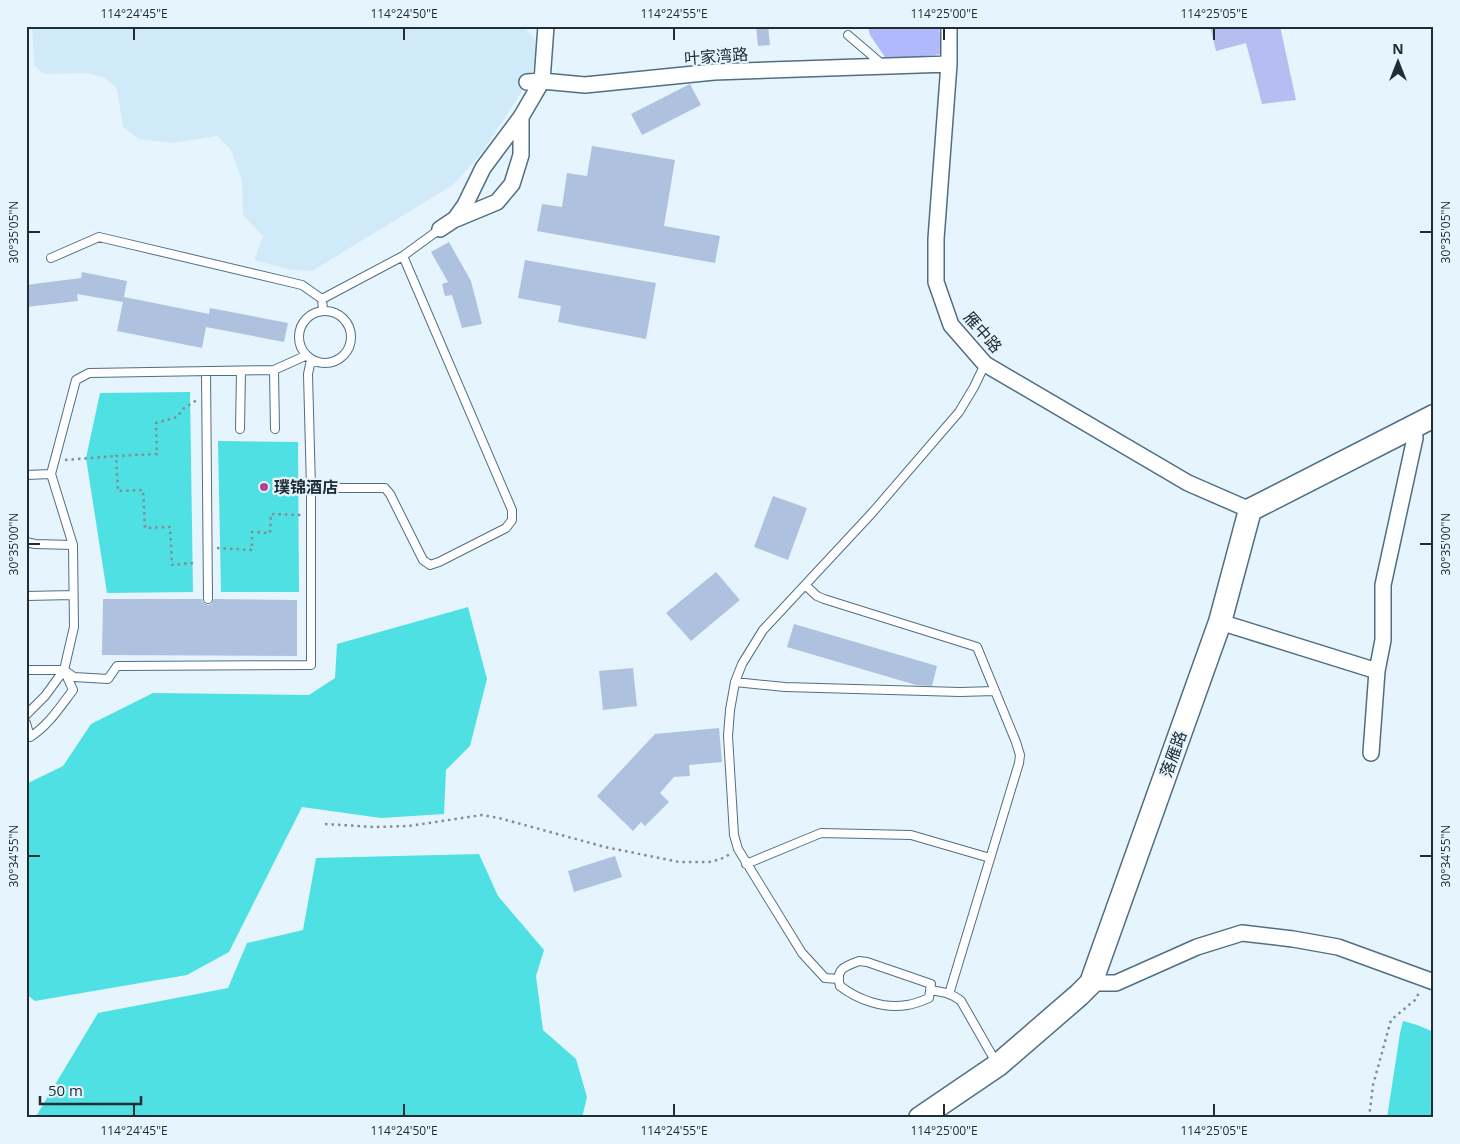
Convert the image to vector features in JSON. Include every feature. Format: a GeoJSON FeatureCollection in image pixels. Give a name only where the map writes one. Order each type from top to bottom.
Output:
{"type":"FeatureCollection","features":[{"type":"Feature","properties":{"kind":"street"},"geometry":{"type":"LineString","coordinates":[[455,219],[465,205],[483,168],[521,117],[534,81],[546,26]]}},
{"type":"Feature","properties":{"kind":"street","name":"雁中路"},"geometry":{"type":"LineString","coordinates":[[949,26],[949,64],[936,239],[936,282],[951,325],[985,364],[1188,484],[1250,510]]}},
{"type":"Feature","properties":{"kind":"street","name":"叶家湾路"},"geometry":{"type":"LineString","coordinates":[[534,81],[584,85],[714,72],[949,64]]}},
{"type":"Feature","properties":{"kind":"street"},"geometry":{"type":"LineString","coordinates":[[440,229],[455,219],[497,202],[512,184],[521,156],[521,117]]}},
{"type":"Feature","properties":{"kind":"street"},"geometry":{"type":"LineString","coordinates":[[1250,510],[1434,416]]}},
{"type":"Feature","properties":{"kind":"street"},"geometry":{"type":"LineString","coordinates":[[1370,753],[1377,671],[1383,640],[1383,585],[1415,438],[1414,427]]}},
{"type":"Feature","properties":{"kind":"street","name":"落雁路"},"geometry":{"type":"LineString","coordinates":[[920,1118],[998,1065],[1079,995],[1091,982],[1220,622],[1250,510]]}},
{"type":"Feature","properties":{"kind":"street"},"geometry":{"type":"LineString","coordinates":[[1220,622],[1377,671]]}},
{"type":"Feature","properties":{"kind":"street"},"geometry":{"type":"LineString","coordinates":[[1091,982],[1116,982],[1197,947],[1242,933],[1338,947],[1430,980]]}},
{"type":"Feature","properties":{"kind":"lane"},"geometry":{"type":"LineString","coordinates":[[848,34],[885,66]]}},
{"type":"Feature","properties":{"kind":"lane"},"geometry":{"type":"LineString","coordinates":[[322,299],[403,256],[440,229]]}},
{"type":"Feature","properties":{"kind":"lane"},"geometry":{"type":"LineString","coordinates":[[51,258],[100,237],[302,285],[322,299]]}},
{"type":"Feature","properties":{"kind":"lane"},"geometry":{"type":"LineString","coordinates":[[311,488],[385,488],[390,494],[423,560],[430,565],[506,528],[512,520],[512,510],[403,256]]}},
{"type":"Feature","properties":{"kind":"lane"},"geometry":{"type":"LineString","coordinates":[[322,299],[323,311]]}},
{"type":"Feature","properties":{"kind":"lane"},"geometry":{"type":"LineString","coordinates":[[323,311],[338,314],[344,319],[351,332],[351,340],[346,354],[333,362],[318,363],[308,358],[301,350],[298,342],[300,328],[304,321],[316,312],[323,311]]}},
{"type":"Feature","properties":{"kind":"lane"},"geometry":{"type":"LineString","coordinates":[[26,670],[64,670],[74,678],[108,679],[117,666],[311,665],[311,488],[308,358]]}},
{"type":"Feature","properties":{"kind":"lane"},"geometry":{"type":"LineString","coordinates":[[26,715],[45,696],[64,670],[74,627],[73,545],[51,474],[76,380],[89,373],[274,370],[308,358]]}},
{"type":"Feature","properties":{"kind":"lane"},"geometry":{"type":"LineString","coordinates":[[839,979],[822,976],[808,960],[738,849],[734,835],[728,736],[735,682],[746,656],[763,630],[872,513],[959,412],[974,388],[985,364]]}},
{"type":"Feature","properties":{"kind":"lane"},"geometry":{"type":"LineString","coordinates":[[274,370],[276,429]]}},
{"type":"Feature","properties":{"kind":"lane"},"geometry":{"type":"LineString","coordinates":[[206,371],[208,600]]}},
{"type":"Feature","properties":{"kind":"lane"},"geometry":{"type":"LineString","coordinates":[[240,429],[241,371]]}},
{"type":"Feature","properties":{"kind":"lane"},"geometry":{"type":"LineString","coordinates":[[26,475],[51,474]]}},
{"type":"Feature","properties":{"kind":"lane"},"geometry":{"type":"LineString","coordinates":[[26,542],[73,545]]}},
{"type":"Feature","properties":{"kind":"lane"},"geometry":{"type":"LineString","coordinates":[[806,585],[817,596],[824,599],[977,647],[1016,742],[1020,756],[1019,763],[949,994]]}},
{"type":"Feature","properties":{"kind":"lane"},"geometry":{"type":"LineString","coordinates":[[26,596],[73,595]]}},
{"type":"Feature","properties":{"kind":"lane"},"geometry":{"type":"LineString","coordinates":[[26,723],[30,737],[41,730],[73,690],[64,670]]}},
{"type":"Feature","properties":{"kind":"lane"},"geometry":{"type":"LineString","coordinates":[[735,682],[785,687],[960,692],[995,691]]}},
{"type":"Feature","properties":{"kind":"lane"},"geometry":{"type":"LineString","coordinates":[[746,864],[821,833],[911,835],[990,858]]}},
{"type":"Feature","properties":{"kind":"lane"},"geometry":{"type":"LineString","coordinates":[[863,961],[931,984],[930,990],[929,998],[915,1003],[886,1005],[859,997],[843,989],[840,986],[839,979],[845,966],[863,961]]}},
{"type":"Feature","properties":{"kind":"lane"},"geometry":{"type":"LineString","coordinates":[[930,990],[955,996],[960,1001],[998,1065]]}},
{"type":"Feature","properties":{"kind":"path"},"geometry":{"type":"LineString","coordinates":[[54,460],[157,454],[156,423],[177,417],[184,408],[206,395]]}},
{"type":"Feature","properties":{"kind":"path"},"geometry":{"type":"LineString","coordinates":[[116,456],[118,491],[143,490],[145,528],[170,527],[172,565],[193,564]]}},
{"type":"Feature","properties":{"kind":"path"},"geometry":{"type":"LineString","coordinates":[[208,548],[252,550],[252,532],[270,533],[271,514],[311,515]]}},
{"type":"Feature","properties":{"kind":"path"},"geometry":{"type":"LineString","coordinates":[[325,824],[373,827],[409,826],[482,815],[605,847],[679,862],[709,862],[721,859],[738,849]]}},
{"type":"Feature","properties":{"kind":"path"},"geometry":{"type":"LineString","coordinates":[[1369,1118],[1373,1085],[1390,1020],[1415,1000],[1430,980]]}},
{"type":"Feature","properties":{"kind":"shaded area"},"geometry":{"type":"Polygon","coordinates":[[[32,26],[523,26],[536,40],[535,66],[519,96],[480,155],[453,185],[312,271],[291,270],[254,260],[263,236],[243,215],[242,180],[230,149],[217,136],[172,143],[139,139],[123,127],[117,89],[105,78],[87,73],[45,74],[38,70],[34,64],[32,26]]]}},
{"type":"Feature","properties":{"kind":"shaded area"},"geometry":{"type":"Polygon","coordinates":[[[868,26],[939,26],[942,54],[887,60],[870,35],[868,26]]]}},
{"type":"Feature","properties":{"kind":"shaded area"},"geometry":{"type":"Polygon","coordinates":[[[1210,26],[1280,26],[1296,100],[1262,104],[1246,43],[1216,51],[1210,26]]]}},
{"type":"Feature","properties":{"kind":"shaded area"},"geometry":{"type":"Polygon","coordinates":[[[190,392],[193,592],[107,593],[86,458],[100,393],[190,392]]]}},
{"type":"Feature","properties":{"kind":"shaded area"},"geometry":{"type":"Polygon","coordinates":[[[218,441],[298,442],[299,592],[221,592],[218,441]]]}},
{"type":"Feature","properties":{"kind":"shaded area"},"geometry":{"type":"Polygon","coordinates":[[[468,607],[487,679],[470,746],[446,770],[444,814],[381,818],[302,807],[229,952],[187,975],[35,1001],[26,994],[26,784],[63,766],[91,724],[153,693],[309,695],[335,678],[337,644],[468,607]]]}},
{"type":"Feature","properties":{"kind":"shaded area"},"geometry":{"type":"Polygon","coordinates":[[[479,854],[498,896],[544,950],[536,976],[543,1030],[576,1059],[587,1097],[582,1118],[35,1118],[98,1013],[228,988],[247,943],[303,930],[316,858],[479,854]]]}},
{"type":"Feature","properties":{"kind":"shaded area"},"geometry":{"type":"Polygon","coordinates":[[[1403,1021],[1434,1032],[1434,1118],[1387,1118],[1403,1021]]]}},
{"type":"Feature","properties":{"kind":"building"},"geometry":{"type":"Polygon","coordinates":[[[756,26],[768,26],[770,45],[758,46],[756,26]]]}},
{"type":"Feature","properties":{"kind":"building"},"geometry":{"type":"Polygon","coordinates":[[[690,84],[701,105],[642,135],[631,114],[690,84]]]}},
{"type":"Feature","properties":{"kind":"building"},"geometry":{"type":"Polygon","coordinates":[[[592,146],[675,160],[664,226],[720,236],[715,263],[537,231],[542,204],[562,207],[567,173],[587,176],[592,146]]]}},
{"type":"Feature","properties":{"kind":"building"},"geometry":{"type":"Polygon","coordinates":[[[449,242],[471,281],[482,324],[462,328],[452,295],[445,296],[442,284],[448,282],[431,252],[449,242]]]}},
{"type":"Feature","properties":{"kind":"building"},"geometry":{"type":"Polygon","coordinates":[[[525,260],[656,283],[646,339],[558,322],[561,306],[518,298],[525,260]]]}},
{"type":"Feature","properties":{"kind":"building"},"geometry":{"type":"Polygon","coordinates":[[[82,272],[127,281],[124,297],[209,314],[210,308],[288,323],[284,342],[206,327],[202,348],[117,331],[123,302],[77,294],[78,301],[26,307],[26,285],[81,278],[82,272]]]}},
{"type":"Feature","properties":{"kind":"building"},"geometry":{"type":"Polygon","coordinates":[[[773,496],[807,508],[788,560],[754,547],[773,496]]]}},
{"type":"Feature","properties":{"kind":"building"},"geometry":{"type":"Polygon","coordinates":[[[716,572],[740,600],[691,641],[666,613],[716,572]]]}},
{"type":"Feature","properties":{"kind":"building"},"geometry":{"type":"Polygon","coordinates":[[[103,599],[202,599],[208,605],[214,599],[297,600],[297,656],[102,655],[103,599]]]}},
{"type":"Feature","properties":{"kind":"building"},"geometry":{"type":"Polygon","coordinates":[[[794,624],[937,666],[932,686],[916,685],[787,647],[794,624]]]}},
{"type":"Feature","properties":{"kind":"building"},"geometry":{"type":"Polygon","coordinates":[[[633,668],[637,706],[603,710],[599,671],[633,668]]]}},
{"type":"Feature","properties":{"kind":"building"},"geometry":{"type":"Polygon","coordinates":[[[719,728],[722,762],[689,765],[690,776],[674,777],[660,793],[669,802],[645,826],[641,822],[633,831],[597,796],[655,734],[719,728]]]}},
{"type":"Feature","properties":{"kind":"building"},"geometry":{"type":"Polygon","coordinates":[[[615,856],[622,877],[574,892],[568,871],[615,856]]]}},
{"type":"Feature","properties":{"kind":"place","name":"璞锦酒店"},"geometry":{"type":"Point","coordinates":[264,487]}}]}
